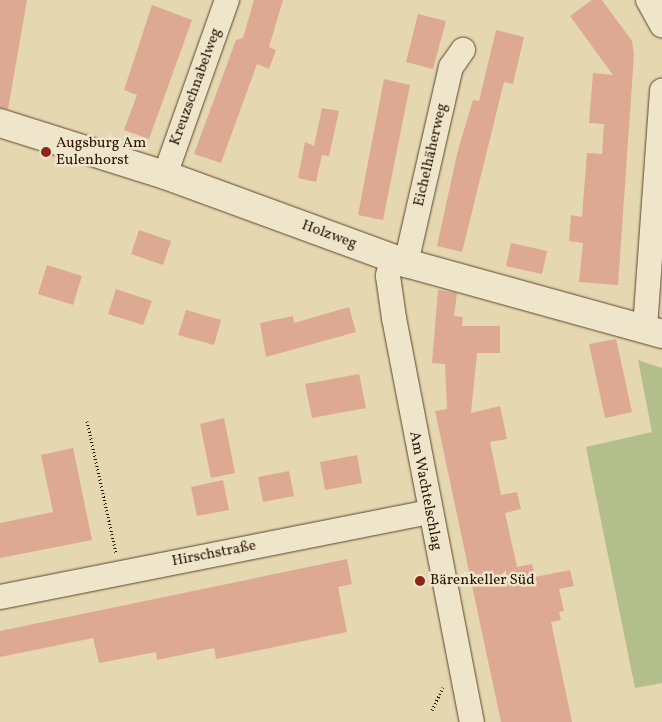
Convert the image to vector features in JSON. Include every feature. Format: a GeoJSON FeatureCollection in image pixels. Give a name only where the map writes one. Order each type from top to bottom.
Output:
{"type":"FeatureCollection","features":[{"type":"Feature","properties":{"kind":"street","name":"Kreuzschnabelweg"},"geometry":{"type":"LineString","coordinates":[[165,175],[227,0]]}},
{"type":"Feature","properties":{"kind":"street"},"geometry":{"type":"LineString","coordinates":[[648,0],[662,25]]}},
{"type":"Feature","properties":{"kind":"street","name":"Eichelhäherweg"},"geometry":{"type":"LineString","coordinates":[[399,260],[451,67],[463,50]]}},
{"type":"Feature","properties":{"kind":"street"},"geometry":{"type":"LineString","coordinates":[[654,331],[662,90]]}},
{"type":"Feature","properties":{"kind":"street","name":"Holzweg"},"geometry":{"type":"LineString","coordinates":[[0,123],[165,175],[399,260],[654,331]]}},
{"type":"Feature","properties":{"kind":"street","name":"Am Wachtelschlag"},"geometry":{"type":"LineString","coordinates":[[399,260],[390,293],[428,512],[472,722]]}},
{"type":"Feature","properties":{"kind":"street","name":"Hirschstraße"},"geometry":{"type":"LineString","coordinates":[[0,597],[428,512]]}},
{"type":"Feature","properties":{"kind":"path"},"geometry":{"type":"LineString","coordinates":[[87,421],[121,573]]}},
{"type":"Feature","properties":{"kind":"green space"},"geometry":{"type":"Polygon","coordinates":[[[638,360],[662,368],[662,683],[635,688],[586,447],[652,432],[638,360]]]}},
{"type":"Feature","properties":{"kind":"building"},"geometry":{"type":"Polygon","coordinates":[[[0,0],[27,0],[8,109],[0,108],[0,0]]]}},
{"type":"Feature","properties":{"kind":"building"},"geometry":{"type":"Polygon","coordinates":[[[254,0],[283,0],[269,47],[276,50],[269,69],[257,64],[221,163],[194,154],[236,40],[243,38],[254,0]]]}},
{"type":"Feature","properties":{"kind":"building"},"geometry":{"type":"Polygon","coordinates":[[[592,0],[602,0],[632,41],[634,55],[618,285],[579,282],[583,243],[569,241],[571,215],[582,217],[587,153],[602,154],[604,124],[589,123],[593,73],[613,75],[570,16],[592,0]]]}},
{"type":"Feature","properties":{"kind":"building"},"geometry":{"type":"Polygon","coordinates":[[[152,5],[192,20],[149,139],[124,130],[137,95],[124,90],[152,5]]]}},
{"type":"Feature","properties":{"kind":"building"},"geometry":{"type":"Polygon","coordinates":[[[418,14],[446,21],[433,69],[406,62],[418,14]]]}},
{"type":"Feature","properties":{"kind":"building"},"geometry":{"type":"Polygon","coordinates":[[[496,30],[524,37],[513,84],[504,82],[462,252],[437,246],[458,150],[473,100],[479,101],[496,30]]]}},
{"type":"Feature","properties":{"kind":"building"},"geometry":{"type":"Polygon","coordinates":[[[384,79],[410,85],[383,220],[358,215],[384,79]]]}},
{"type":"Feature","properties":{"kind":"building"},"geometry":{"type":"Polygon","coordinates":[[[322,108],[339,111],[329,156],[322,155],[316,182],[298,178],[305,142],[314,146],[322,108]]]}},
{"type":"Feature","properties":{"kind":"building"},"geometry":{"type":"Polygon","coordinates":[[[139,230],[171,241],[163,265],[131,254],[139,230]]]}},
{"type":"Feature","properties":{"kind":"building"},"geometry":{"type":"Polygon","coordinates":[[[511,243],[547,251],[542,274],[506,266],[511,243]]]}},
{"type":"Feature","properties":{"kind":"building"},"geometry":{"type":"Polygon","coordinates":[[[47,265],[82,276],[73,305],[38,294],[47,265]]]}},
{"type":"Feature","properties":{"kind":"building"},"geometry":{"type":"Polygon","coordinates":[[[116,289],[152,301],[143,325],[108,314],[116,289]]]}},
{"type":"Feature","properties":{"kind":"building"},"geometry":{"type":"Polygon","coordinates":[[[438,290],[457,293],[454,316],[463,317],[462,326],[500,326],[500,353],[477,353],[471,413],[500,406],[507,439],[490,442],[501,495],[517,492],[521,509],[505,513],[517,567],[532,564],[535,577],[570,570],[574,586],[559,589],[564,611],[559,612],[561,620],[551,622],[572,722],[501,722],[435,411],[447,409],[445,364],[432,363],[438,290]]]}},
{"type":"Feature","properties":{"kind":"building"},"geometry":{"type":"Polygon","coordinates":[[[349,307],[356,332],[266,357],[260,323],[293,316],[294,323],[349,307]]]}},
{"type":"Feature","properties":{"kind":"building"},"geometry":{"type":"Polygon","coordinates":[[[186,310],[221,320],[214,345],[178,335],[186,310]]]}},
{"type":"Feature","properties":{"kind":"building"},"geometry":{"type":"Polygon","coordinates":[[[616,339],[632,412],[605,418],[589,344],[616,339]]]}},
{"type":"Feature","properties":{"kind":"building"},"geometry":{"type":"Polygon","coordinates":[[[359,374],[366,408],[312,418],[305,384],[359,374]]]}},
{"type":"Feature","properties":{"kind":"building"},"geometry":{"type":"Polygon","coordinates":[[[224,418],[235,473],[211,478],[200,424],[224,418]]]}},
{"type":"Feature","properties":{"kind":"building"},"geometry":{"type":"Polygon","coordinates":[[[73,448],[92,540],[0,558],[0,523],[53,512],[41,455],[73,448]]]}},
{"type":"Feature","properties":{"kind":"building"},"geometry":{"type":"Polygon","coordinates":[[[357,455],[362,483],[325,490],[320,462],[357,455]]]}},
{"type":"Feature","properties":{"kind":"building"},"geometry":{"type":"Polygon","coordinates":[[[289,471],[294,496],[263,502],[258,477],[289,471]]]}},
{"type":"Feature","properties":{"kind":"building"},"geometry":{"type":"Polygon","coordinates":[[[223,480],[229,510],[197,516],[191,487],[223,480]]]}},
{"type":"Feature","properties":{"kind":"building"},"geometry":{"type":"Polygon","coordinates":[[[347,559],[352,584],[338,587],[347,632],[216,659],[214,648],[157,660],[156,652],[99,663],[93,638],[0,657],[0,631],[347,559]]]}},
{"type":"Feature","properties":{"kind":"place","name":"Augsburg Am Eulenhorst"},"geometry":{"type":"Point","coordinates":[46,152]}},
{"type":"Feature","properties":{"kind":"place","name":"Bärenkeller Süd"},"geometry":{"type":"Point","coordinates":[420,581]}}]}
